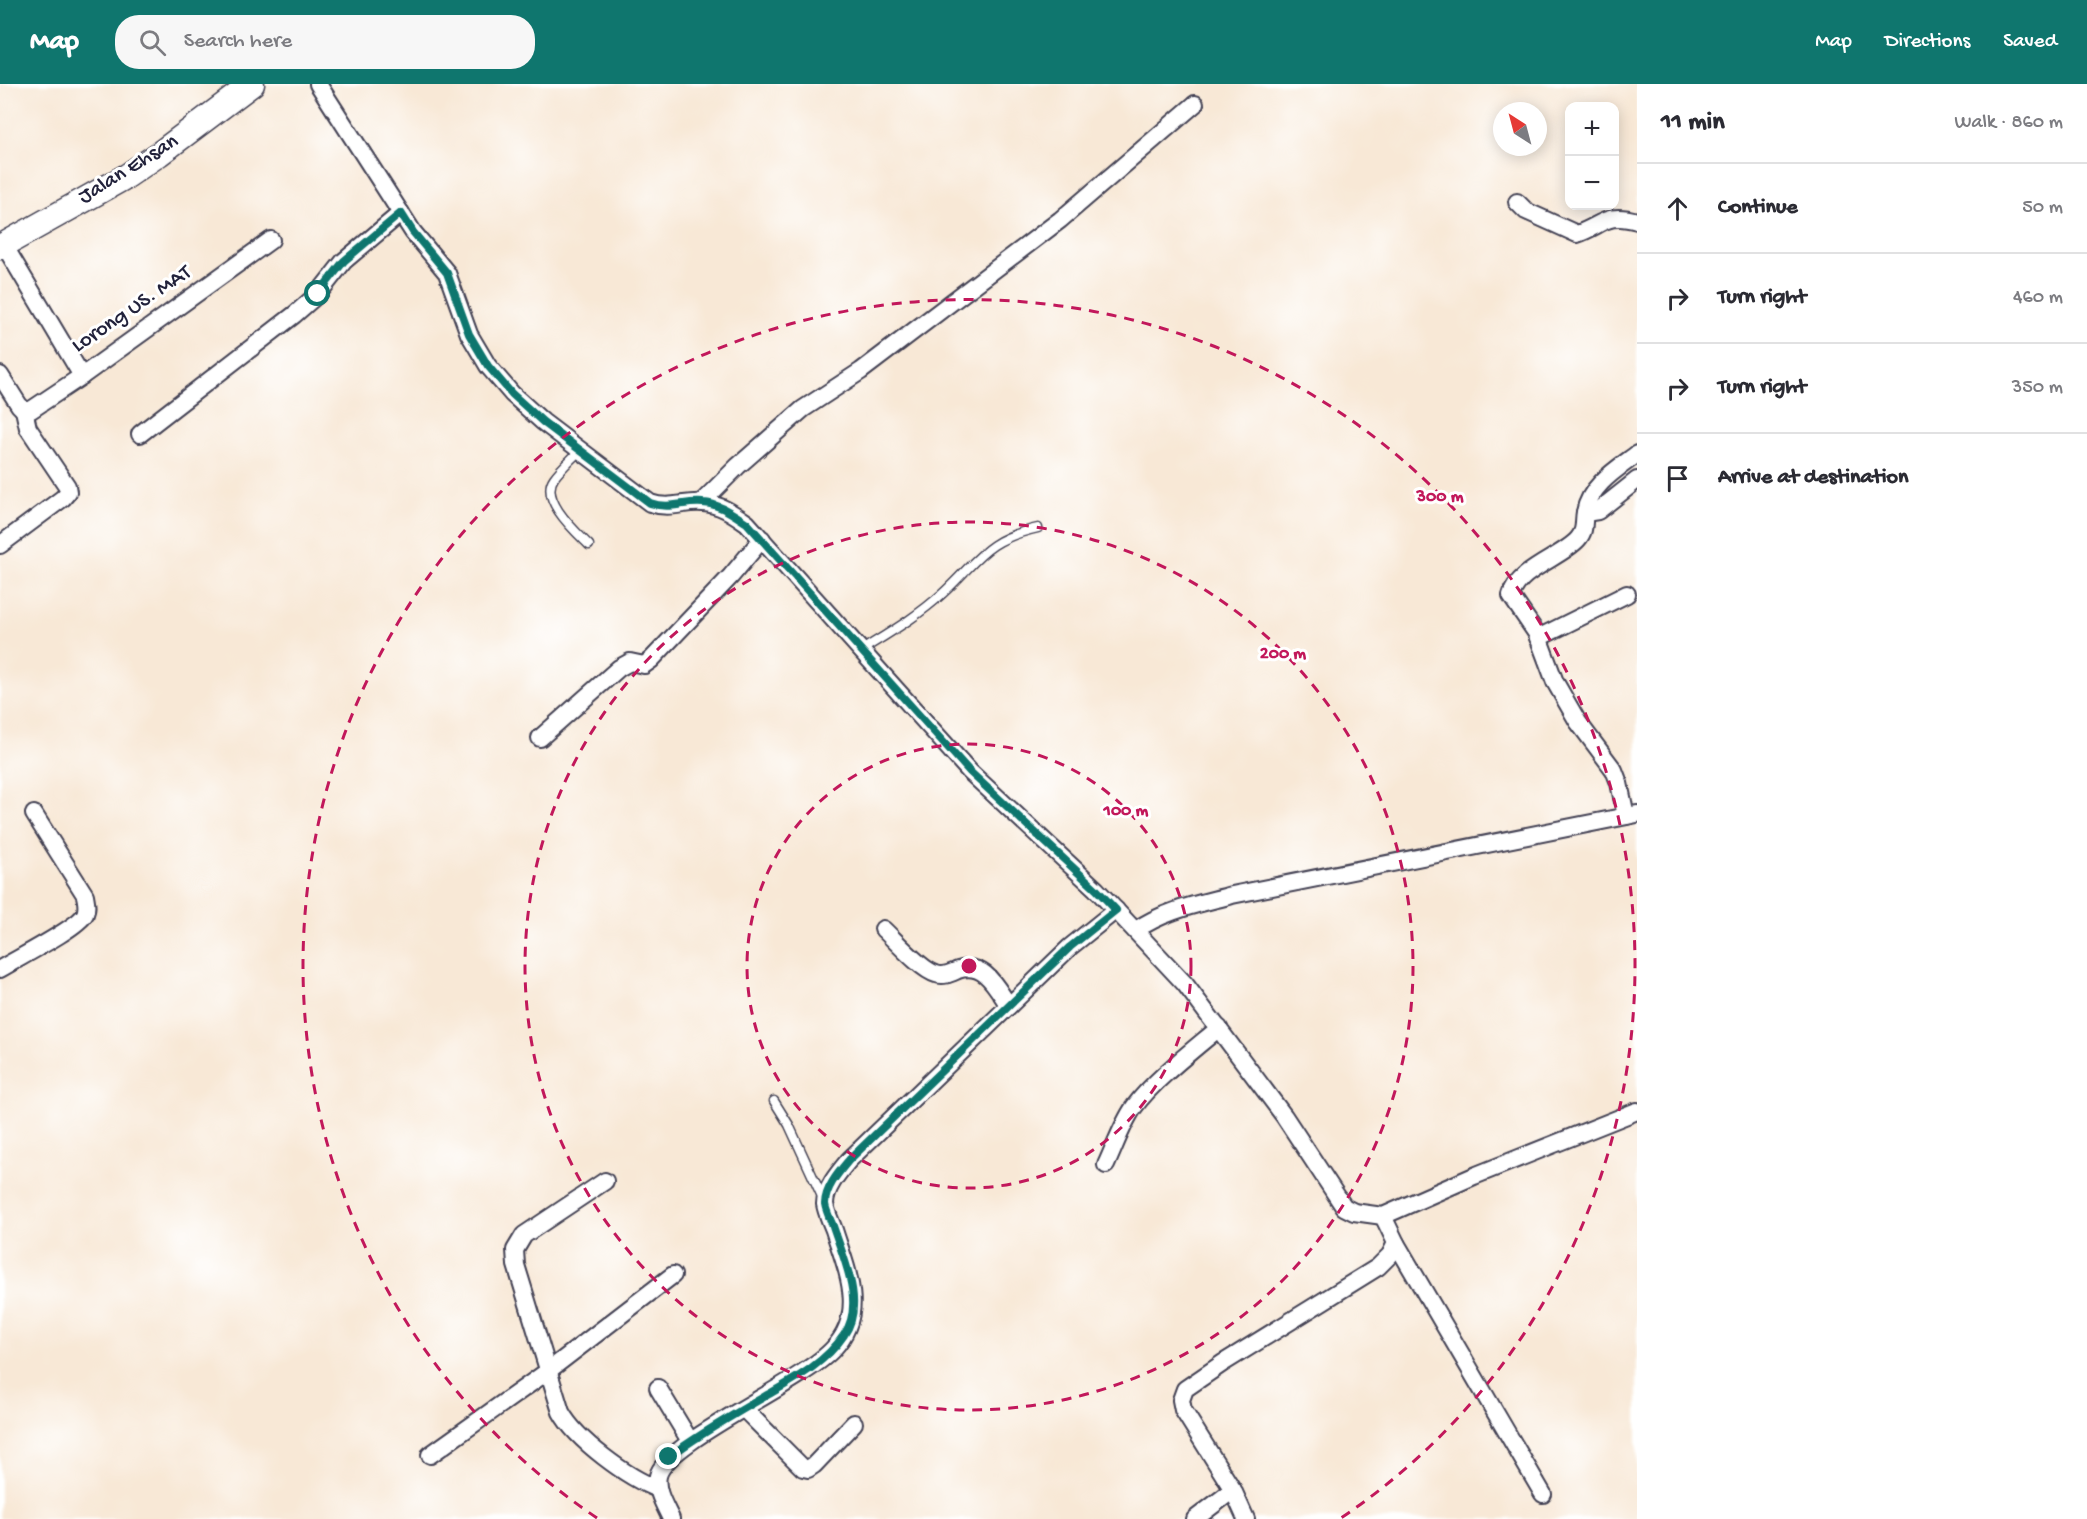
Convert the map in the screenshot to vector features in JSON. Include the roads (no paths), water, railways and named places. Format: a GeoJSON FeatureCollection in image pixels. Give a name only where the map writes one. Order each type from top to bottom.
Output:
{"type":"FeatureCollection","features":[{"type":"Feature","properties":{"kind":"main road","name":"Jalan Ehsan"},"geometry":{"type":"LineString","coordinates":[[2,246],[127,176],[252,84]]}},
{"type":"Feature","properties":{"kind":"street"},"geometry":{"type":"LineString","coordinates":[[318,84],[413,232],[447,273],[469,334],[488,366],[512,394],[650,503],[661,507],[672,507],[702,502],[718,506],[747,523],[970,772],[1096,889],[1185,984],[1284,1116],[1344,1206],[1354,1212],[1383,1216],[1474,1176],[1637,1112]]}},
{"type":"Feature","properties":{"kind":"street"},"geometry":{"type":"LineString","coordinates":[[702,502],[738,466],[803,409],[861,371],[1060,220],[1196,104]]}},
{"type":"Feature","properties":{"kind":"street"},"geometry":{"type":"LineString","coordinates":[[1518,202],[1526,210],[1577,234],[1607,219],[1621,217],[1637,221]]}},
{"type":"Feature","properties":{"kind":"street"},"geometry":{"type":"LineString","coordinates":[[140,434],[294,315],[318,294],[344,261],[401,213]]}},
{"type":"Feature","properties":{"kind":"street","name":"Lorong US. MAT"},"geometry":{"type":"LineString","coordinates":[[2,246],[82,376],[271,240]]}},
{"type":"Feature","properties":{"kind":"street"},"geometry":{"type":"LineString","coordinates":[[0,375],[24,410],[28,428],[67,486],[68,492],[0,545]]}},
{"type":"Feature","properties":{"kind":"street"},"geometry":{"type":"LineString","coordinates":[[24,410],[31,410],[82,376]]}},
{"type":"Feature","properties":{"kind":"street"},"geometry":{"type":"LineString","coordinates":[[1136,930],[1150,920],[1174,910],[1232,895],[1631,815],[1614,770],[1578,722],[1556,682],[1538,638],[1511,596],[1512,590],[1519,582],[1579,538],[1585,527],[1585,513],[1595,491],[1604,480],[1637,454]]}},
{"type":"Feature","properties":{"kind":"street"},"geometry":{"type":"LineString","coordinates":[[1585,513],[1598,511],[1637,480]]}},
{"type":"Feature","properties":{"kind":"street"},"geometry":{"type":"LineString","coordinates":[[540,738],[619,668],[630,662],[644,665],[651,660],[732,576],[762,539]]}},
{"type":"Feature","properties":{"kind":"street"},"geometry":{"type":"LineString","coordinates":[[1538,638],[1627,594]]}},
{"type":"Feature","properties":{"kind":"street"},"geometry":{"type":"LineString","coordinates":[[0,969],[72,926],[84,915],[87,905],[85,895],[34,814]]}},
{"type":"Feature","properties":{"kind":"street"},"geometry":{"type":"LineString","coordinates":[[671,1519],[658,1489],[658,1475],[669,1457],[690,1441],[809,1370],[833,1350],[846,1333],[852,1312],[852,1293],[847,1270],[825,1204],[836,1176],[849,1160],[1070,947],[1116,910]]}},
{"type":"Feature","properties":{"kind":"street"},"geometry":{"type":"LineString","coordinates":[[883,929],[926,969],[935,974],[944,975],[967,967],[980,970],[1010,1006]]}},
{"type":"Feature","properties":{"kind":"street"},"geometry":{"type":"LineString","coordinates":[[1106,1165],[1125,1122],[1135,1106],[1148,1091],[1219,1028]]}},
{"type":"Feature","properties":{"kind":"street"},"geometry":{"type":"LineString","coordinates":[[605,1181],[524,1235],[515,1250],[516,1264],[561,1412],[568,1425],[582,1440],[643,1484],[658,1489]]}},
{"type":"Feature","properties":{"kind":"street"},"geometry":{"type":"LineString","coordinates":[[1383,1216],[1396,1243],[1544,1494]]}},
{"type":"Feature","properties":{"kind":"street"},"geometry":{"type":"LineString","coordinates":[[1246,1519],[1233,1490],[1183,1410],[1181,1400],[1185,1389],[1232,1357],[1378,1267],[1390,1255],[1396,1243]]}},
{"type":"Feature","properties":{"kind":"street"},"geometry":{"type":"LineString","coordinates":[[430,1455],[548,1371],[673,1275]]}},
{"type":"Feature","properties":{"kind":"street"},"geometry":{"type":"LineString","coordinates":[[658,1388],[690,1441]]}},
{"type":"Feature","properties":{"kind":"street"},"geometry":{"type":"LineString","coordinates":[[744,1409],[803,1468],[808,1469],[814,1466],[854,1424]]}},
{"type":"Feature","properties":{"kind":"street"},"geometry":{"type":"LineString","coordinates":[[1195,1519],[1233,1490]]}},
{"type":"Feature","properties":{"kind":"lane"},"geometry":{"type":"LineString","coordinates":[[580,450],[552,480],[550,492],[566,522],[589,545]]}},
{"type":"Feature","properties":{"kind":"lane"},"geometry":{"type":"LineString","coordinates":[[862,650],[941,594],[981,552],[1019,532],[1038,528]]}},
{"type":"Feature","properties":{"kind":"lane"},"geometry":{"type":"LineString","coordinates":[[774,1101],[789,1125],[825,1204]]}}]}
